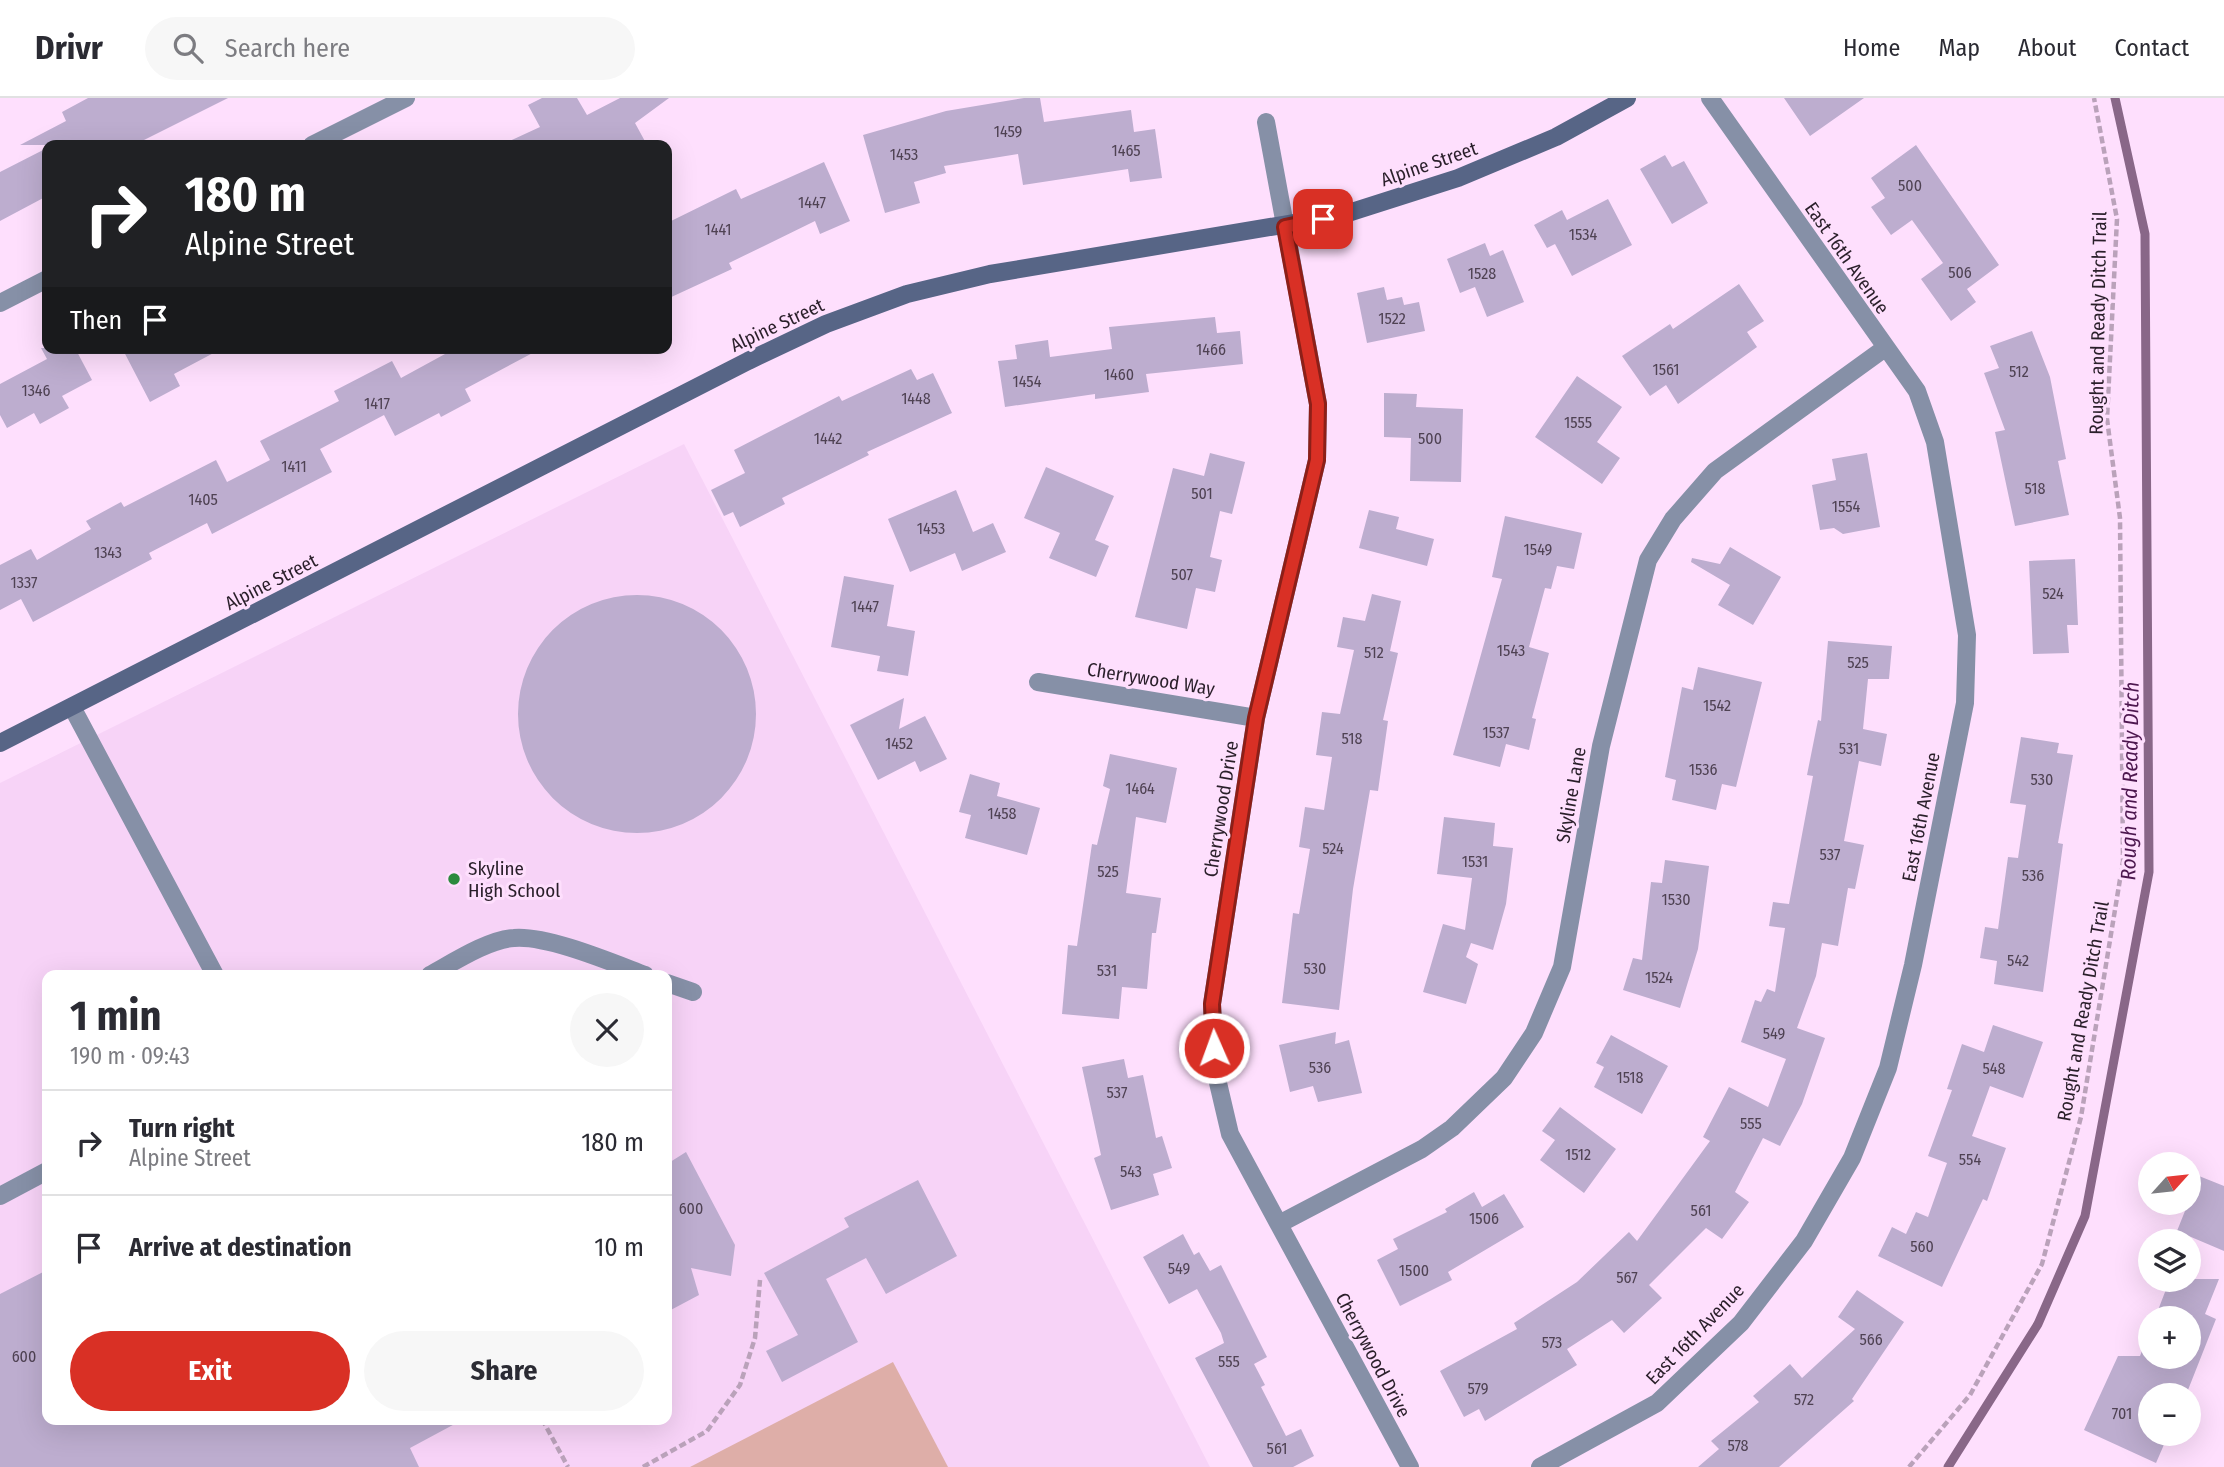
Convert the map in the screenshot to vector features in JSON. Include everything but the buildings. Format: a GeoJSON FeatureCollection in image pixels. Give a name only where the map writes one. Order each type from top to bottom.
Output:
{"type":"FeatureCollection","features":[{"type":"Feature","properties":{"kind":"street"},"geometry":{"type":"LineString","coordinates":[[322,140],[407,98]]}},
{"type":"Feature","properties":{"kind":"street","name":"Alpine Street"},"geometry":{"type":"LineString","coordinates":[[0,743],[736,367],[827,324],[907,294],[990,274],[1285,227],[1342,215],[1458,178],[1556,137],[1626,98]]}},
{"type":"Feature","properties":{"kind":"street","name":"East 16th Avenue"},"geometry":{"type":"LineString","coordinates":[[1540,1467],[1657,1403],[1741,1323],[1804,1241],[1852,1158],[1888,1068],[1913,965],[1965,703],[1967,635],[1935,442],[1917,391],[1710,98]]}},
{"type":"Feature","properties":{"kind":"street","name":"Cherrywood Drive"},"geometry":{"type":"LineString","coordinates":[[1265,122],[1318,404],[1317,460],[1256,718],[1212,1004],[1215,1070],[1230,1134],[1410,1467]]}},
{"type":"Feature","properties":{"kind":"street"},"geometry":{"type":"LineString","coordinates":[[0,303],[42,282]]}},
{"type":"Feature","properties":{"kind":"street","name":"Skyline Lane"},"geometry":{"type":"LineString","coordinates":[[1279,1224],[1422,1149],[1452,1128],[1503,1078],[1534,1033],[1562,967],[1601,746],[1648,560],[1673,519],[1715,471],[1885,348]]}},
{"type":"Feature","properties":{"kind":"street","name":"Cherrywood Way"},"geometry":{"type":"LineString","coordinates":[[1038,682],[1256,718]]}},
{"type":"Feature","properties":{"kind":"street"},"geometry":{"type":"LineString","coordinates":[[72,707],[212,970]]}},
{"type":"Feature","properties":{"kind":"street"},"geometry":{"type":"LineString","coordinates":[[440,970],[514,937],[553,944],[630,970]]}},
{"type":"Feature","properties":{"kind":"street"},"geometry":{"type":"LineString","coordinates":[[672,985],[693,992]]}},
{"type":"Feature","properties":{"kind":"street"},"geometry":{"type":"LineString","coordinates":[[0,1196],[42,1174]]}},
{"type":"Feature","properties":{"kind":"path","name":"Rought and Ready Ditch Trail"},"geometry":{"type":"LineString","coordinates":[[1909,1467],[1970,1395],[2042,1264],[2081,1117],[2123,861],[2120,518],[2107,419],[2118,219],[2094,98]]}},
{"type":"Feature","properties":{"kind":"path"},"geometry":{"type":"LineString","coordinates":[[643,1467],[707,1431],[740,1385],[755,1338],[760,1280]]}},
{"type":"Feature","properties":{"kind":"path"},"geometry":{"type":"LineString","coordinates":[[545,1425],[568,1467]]}},
{"type":"Feature","properties":{"kind":"shaded area","name":"Skyline High School"},"geometry":{"type":"Polygon","coordinates":[[[684,444],[1210,1467],[0,1467],[0,783],[684,444]]]}},
{"type":"Feature","properties":{"kind":"shaded area"},"geometry":{"type":"Polygon","coordinates":[[[893,1362],[948,1467],[690,1467],[893,1362]]]}},
{"type":"Feature","properties":{"kind":"waterway","name":"Rough and Ready Ditch"},"geometry":{"type":"LineString","coordinates":[[1948,1467],[2038,1324],[2085,1216],[2149,872],[2145,234],[2115,98]]}},
{"type":"Feature","properties":{"kind":"place","name":"Skyline High School"},"geometry":{"type":"Point","coordinates":[454,879]}},
{"type":"Feature","properties":{"kind":"route"},"geometry":{"type":"LineString","coordinates":[[1214,1048],[1212,1004],[1256,718],[1317,460],[1318,404],[1285,227],[1323,219]]}}]}
